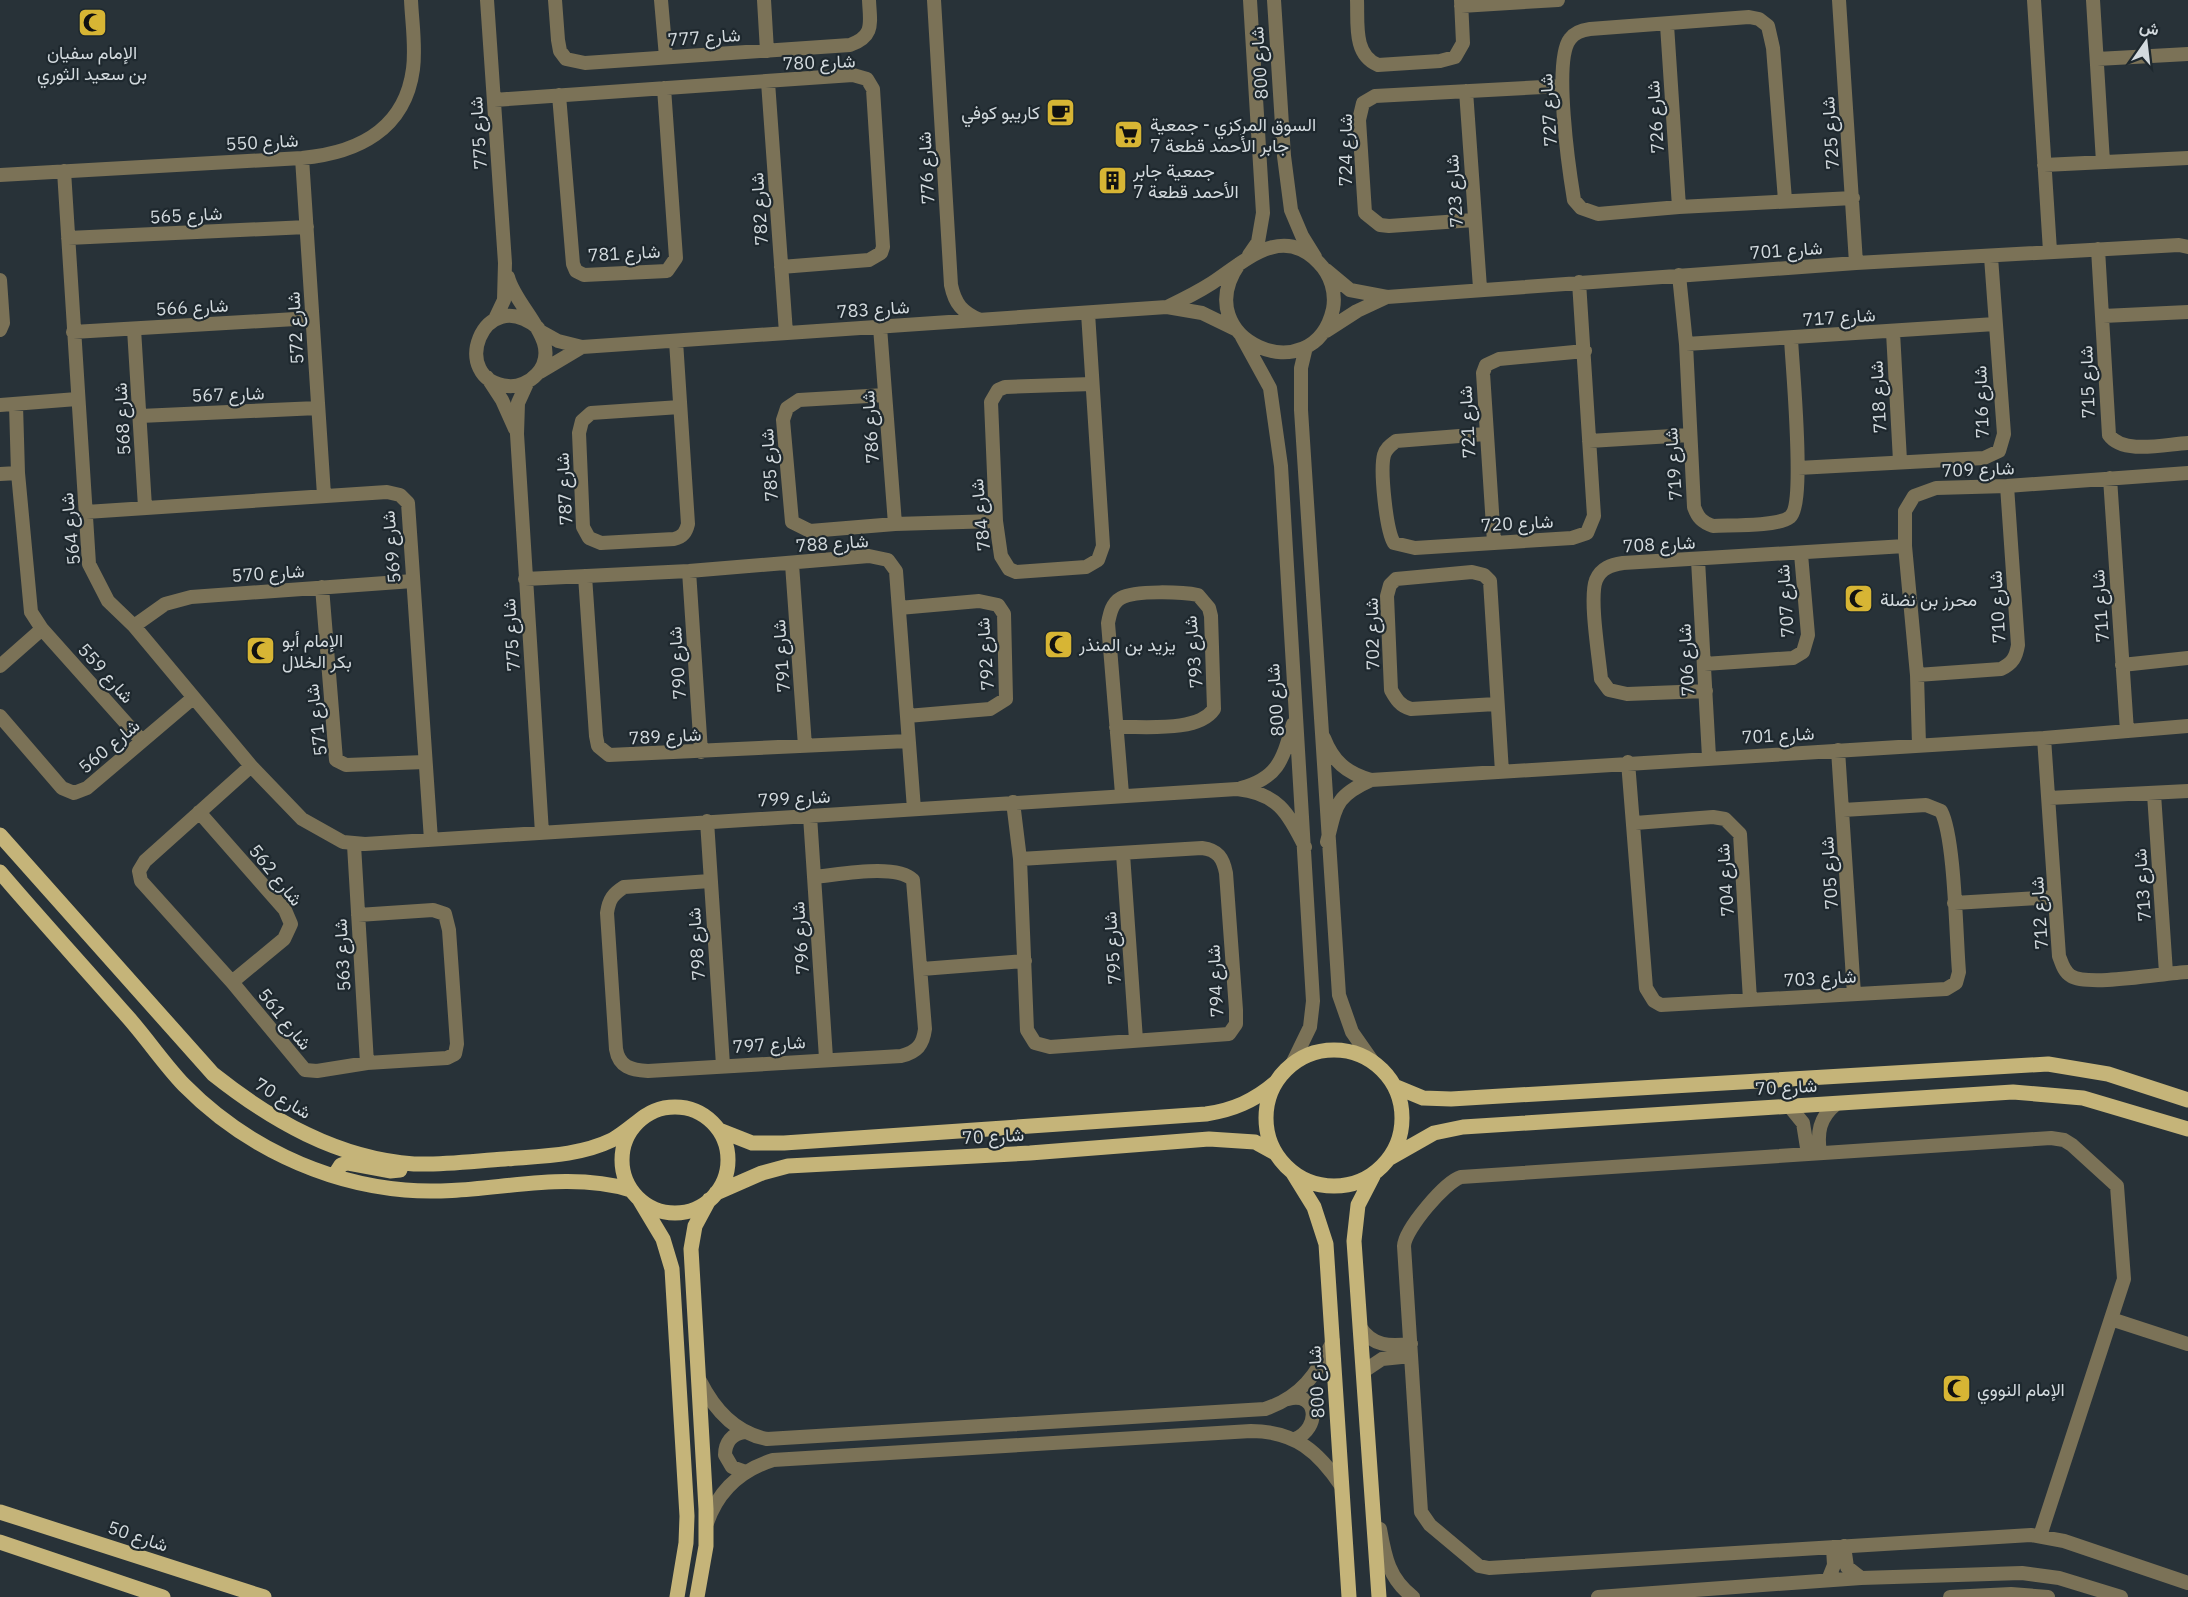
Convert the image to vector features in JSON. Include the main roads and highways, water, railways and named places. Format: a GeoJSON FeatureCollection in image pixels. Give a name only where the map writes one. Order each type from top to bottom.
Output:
{"type":"FeatureCollection","features":[{"type":"Feature","properties":{"kind":"main road","name":"شارع 70"},"geometry":{"type":"LineString","coordinates":[[0,835],[192,1052],[250,1104],[305,1134],[336,1147],[387,1160],[414,1164],[497,1160],[580,1151],[614,1139],[645,1116]]}},
{"type":"Feature","properties":{"kind":"main road"},"geometry":{"type":"LineString","coordinates":[[0,872],[145,1036],[183,1084],[205,1104],[264,1146],[301,1165],[334,1176],[408,1190],[585,1181],[635,1194],[652,1208],[666,1212],[682,1212],[696,1208],[713,1196]]}},
{"type":"Feature","properties":{"kind":"main road"},"geometry":{"type":"LineString","coordinates":[[1374,1174],[1355,1183],[1333,1187],[1319,1185],[1293,1173],[1275,1153],[1269,1140],[1266,1111],[1275,1083],[1292,1064],[1318,1052],[1332,1050],[1347,1051],[1373,1062],[1394,1086],[1402,1117],[1399,1139],[1390,1158],[1364,1188],[1355,1221],[1378,1597]]}},
{"type":"Feature","properties":{"kind":"main road","name":"شارع 70"},"geometry":{"type":"LineString","coordinates":[[1394,1086],[1423,1098],[1451,1100],[2048,1064],[2108,1074],[2188,1100]]}},
{"type":"Feature","properties":{"kind":"main road","name":"شارع 70"},"geometry":{"type":"LineString","coordinates":[[719,1130],[752,1143],[783,1143],[1206,1114],[1241,1105],[1260,1095],[1275,1083]]}},
{"type":"Feature","properties":{"kind":"main road","name":"شارع 70"},"geometry":{"type":"LineString","coordinates":[[1390,1158],[1434,1133],[1463,1127],[2037,1092],[2083,1098],[2188,1129]]}},
{"type":"Feature","properties":{"kind":"main road"},"geometry":{"type":"LineString","coordinates":[[677,1597],[686,1543],[687,1516],[672,1269],[663,1239],[622,1168],[624,1144],[636,1123],[655,1110],[679,1107],[702,1114],[719,1130],[728,1155],[727,1169],[695,1226],[691,1250],[700,1381],[706,1525],[697,1597]]}},
{"type":"Feature","properties":{"kind":"main road","name":"شارع 70"},"geometry":{"type":"LineString","coordinates":[[713,1196],[762,1173],[788,1166],[1030,1153],[1209,1139],[1255,1142],[1275,1153]]}},
{"type":"Feature","properties":{"kind":"main road"},"geometry":{"type":"LineString","coordinates":[[334,1176],[344,1163],[390,1171],[414,1164]]}},
{"type":"Feature","properties":{"kind":"main road","name":"شارع 800"},"geometry":{"type":"LineString","coordinates":[[1293,1173],[1314,1207],[1323,1228],[1326,1244],[1334,1339],[1349,1597]]}},
{"type":"Feature","properties":{"kind":"main road","name":"شارع 50"},"geometry":{"type":"LineString","coordinates":[[0,1512],[264,1597]]}},
{"type":"Feature","properties":{"kind":"main road"},"geometry":{"type":"LineString","coordinates":[[0,1542],[163,1597]]}},
{"type":"Feature","properties":{"kind":"place","name":"الإمام سفيان بن سعيد الثوري"},"geometry":{"type":"Point","coordinates":[92,23]}},
{"type":"Feature","properties":{"kind":"place","name":"كاريبو كوفي"},"geometry":{"type":"Point","coordinates":[1061,112]}},
{"type":"Feature","properties":{"kind":"place","name":"السوق المركزي - جمعية جابر الأحمد قطعة 7"},"geometry":{"type":"Point","coordinates":[1129,134]}},
{"type":"Feature","properties":{"kind":"place","name":"جمعية جابر الأحمد قطعة 7"},"geometry":{"type":"Point","coordinates":[1112,180]}},
{"type":"Feature","properties":{"kind":"place","name":"محرز بن نضلة"},"geometry":{"type":"Point","coordinates":[1859,599]}},
{"type":"Feature","properties":{"kind":"place","name":"يزيد بن المنذر"},"geometry":{"type":"Point","coordinates":[1058,644]}},
{"type":"Feature","properties":{"kind":"place","name":"الإمام أبو بكر الخلال"},"geometry":{"type":"Point","coordinates":[261,650]}},
{"type":"Feature","properties":{"kind":"place","name":"الإمام النووي"},"geometry":{"type":"Point","coordinates":[1956,1389]}}]}
